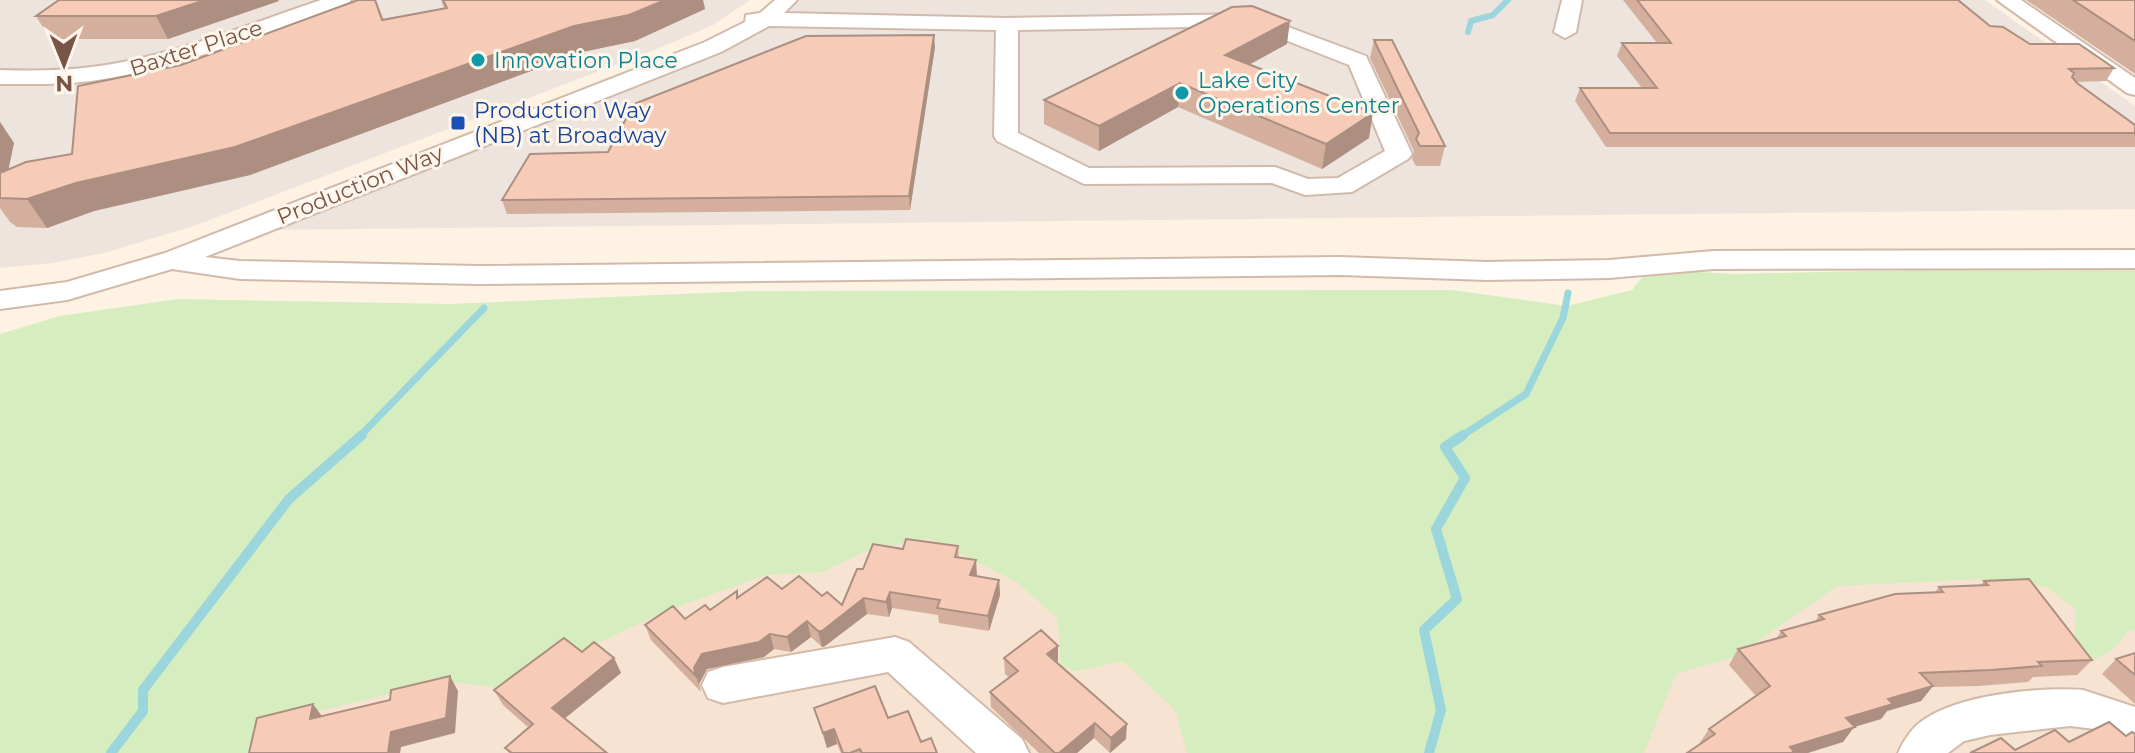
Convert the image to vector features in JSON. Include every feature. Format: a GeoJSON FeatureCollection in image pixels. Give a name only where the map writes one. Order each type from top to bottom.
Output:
{"type":"FeatureCollection","features":[{"type":"Feature","properties":{"kind":"street","name":"Baxter Place"},"geometry":{"type":"LineString","coordinates":[[0,77],[83,77],[132,69],[341,0]]}},
{"type":"Feature","properties":{"kind":"street","name":"Production Way"},"geometry":{"type":"LineString","coordinates":[[2,291],[33,277],[133,257],[713,32],[738,18],[787,0]]}},
{"type":"Feature","properties":{"kind":"street"},"geometry":{"type":"LineString","coordinates":[[1565,32],[1572,0]]}},
{"type":"Feature","properties":{"kind":"street"},"geometry":{"type":"LineString","coordinates":[[2007,0],[2135,88]]}},
{"type":"Feature","properties":{"kind":"street","name":"Production Way"},"geometry":{"type":"LineString","coordinates":[[2,291],[48,296],[175,259],[713,47],[761,10]]}},
{"type":"Feature","properties":{"kind":"street"},"geometry":{"type":"LineString","coordinates":[[761,10],[1007,24],[1253,20],[1358,61],[1399,154],[1343,186],[1305,187],[1275,175],[1084,176],[1006,136],[1007,24]]}},
{"type":"Feature","properties":{"kind":"street"},"geometry":{"type":"LineString","coordinates":[[175,259],[181,263],[240,270],[478,275],[1340,266],[1487,271],[1609,269],[1713,260],[2135,259]]}},
{"type":"Feature","properties":{"kind":"street"},"geometry":{"type":"LineString","coordinates":[[723,685],[895,654],[1007,753]]}},
{"type":"Feature","properties":{"kind":"street"},"geometry":{"type":"LineString","coordinates":[[1920,753],[1939,732],[2005,714],[2083,708],[2135,729]]}},
{"type":"Feature","properties":{"kind":"shaded area"},"geometry":{"type":"Polygon","coordinates":[[[0,0],[750,0],[713,25],[662,47],[194,226],[104,253],[52,263],[0,268],[0,0]]]}},
{"type":"Feature","properties":{"kind":"shaded area"},"geometry":{"type":"Polygon","coordinates":[[[798,0],[1985,0],[2135,106],[2135,209],[267,230],[769,23],[798,0]]]}},
{"type":"Feature","properties":{"kind":"shaded area"},"geometry":{"type":"Polygon","coordinates":[[[948,488],[1165,683],[1201,753],[211,753],[230,711],[948,488]]]}},
{"type":"Feature","properties":{"kind":"shaded area"},"geometry":{"type":"Polygon","coordinates":[[[1751,565],[2135,581],[2135,753],[1570,753],[1751,565]]]}},
{"type":"Feature","properties":{"kind":"green space"},"geometry":{"type":"Polygon","coordinates":[[[2135,265],[2135,631],[2130,630],[2110,652],[2076,667],[2065,656],[2075,634],[2076,609],[2046,587],[1983,579],[1837,586],[1737,656],[1676,674],[1644,753],[1187,753],[1175,710],[1123,661],[1076,671],[1061,666],[1057,618],[1017,582],[928,538],[866,551],[822,572],[765,575],[666,611],[502,688],[442,681],[257,726],[252,753],[0,753],[0,334],[60,316],[178,299],[450,304],[750,291],[1451,290],[1567,306],[1632,290],[1649,269],[1733,274],[2135,265]]]}},
{"type":"Feature","properties":{"kind":"building"},"geometry":{"type":"Polygon","coordinates":[[[59,0],[205,0],[156,16],[36,16],[59,0]]]}},
{"type":"Feature","properties":{"kind":"building"},"geometry":{"type":"Polygon","coordinates":[[[358,0],[375,0],[382,20],[447,8],[443,0],[665,0],[629,15],[574,26],[235,147],[76,183],[27,199],[0,198],[0,173],[26,162],[72,154],[78,86],[181,65],[358,0]]]}},
{"type":"Feature","properties":{"kind":"building"},"geometry":{"type":"Polygon","coordinates":[[[1637,0],[1958,0],[1990,26],[2003,27],[2030,44],[2079,44],[2114,68],[2069,69],[2077,83],[2135,125],[2135,133],[1610,133],[1580,88],[1657,88],[1622,43],[1671,43],[1637,0]]]}},
{"type":"Feature","properties":{"kind":"building"},"geometry":{"type":"Polygon","coordinates":[[[2073,0],[2135,0],[2135,41],[2073,0]]]}},
{"type":"Feature","properties":{"kind":"building"},"geometry":{"type":"Polygon","coordinates":[[[1252,6],[1290,21],[1225,55],[1373,113],[1326,144],[1180,83],[1099,126],[1044,100],[1232,7],[1252,6]]]}},
{"type":"Feature","properties":{"kind":"building"},"geometry":{"type":"Polygon","coordinates":[[[934,35],[909,196],[502,200],[530,154],[608,152],[634,104],[806,36],[934,35]]]}},
{"type":"Feature","properties":{"kind":"building"},"geometry":{"type":"Polygon","coordinates":[[[1374,40],[1392,40],[1445,146],[1420,146],[1416,139],[1419,133],[1374,40]]]}},
{"type":"Feature","properties":{"kind":"building"},"geometry":{"type":"Polygon","coordinates":[[[906,539],[958,546],[955,557],[976,560],[970,575],[999,580],[988,616],[937,608],[940,600],[890,592],[886,602],[864,598],[822,631],[807,621],[787,637],[770,634],[759,642],[702,654],[694,668],[696,676],[645,625],[673,606],[685,619],[705,605],[710,610],[737,591],[737,598],[767,577],[782,589],[799,576],[822,596],[827,592],[842,605],[857,569],[863,569],[873,544],[903,549],[906,539]]]}},
{"type":"Feature","properties":{"kind":"building"},"geometry":{"type":"Polygon","coordinates":[[[2029,579],[2092,660],[1920,673],[1933,686],[1888,699],[1893,704],[1846,718],[1855,727],[1790,747],[1794,751],[1791,753],[1687,753],[1715,734],[1709,729],[1770,686],[1738,649],[1786,636],[1781,631],[1824,619],[1819,615],[1895,594],[1943,592],[1939,587],[2029,579]]]}},
{"type":"Feature","properties":{"kind":"building"},"geometry":{"type":"Polygon","coordinates":[[[1041,630],[1058,646],[1047,654],[1127,724],[1111,738],[1095,723],[1055,753],[990,692],[1018,671],[1004,658],[1041,630]]]}},
{"type":"Feature","properties":{"kind":"building"},"geometry":{"type":"Polygon","coordinates":[[[564,638],[582,652],[594,642],[614,658],[552,708],[607,753],[512,753],[505,748],[533,724],[494,690],[564,638]]]}},
{"type":"Feature","properties":{"kind":"building"},"geometry":{"type":"Polygon","coordinates":[[[2135,653],[2135,675],[2116,659],[2135,653]]]}},
{"type":"Feature","properties":{"kind":"building"},"geometry":{"type":"Polygon","coordinates":[[[450,676],[446,718],[391,732],[388,753],[249,753],[257,718],[313,704],[310,719],[390,700],[391,690],[450,676]]]}},
{"type":"Feature","properties":{"kind":"building"},"geometry":{"type":"Polygon","coordinates":[[[875,686],[888,718],[908,711],[921,742],[931,738],[937,753],[862,753],[860,749],[843,753],[834,729],[823,733],[814,708],[875,686]]]}},
{"type":"Feature","properties":{"kind":"building"},"geometry":{"type":"Polygon","coordinates":[[[2109,722],[2126,736],[2132,732],[2135,734],[2135,753],[1970,753],[2001,738],[2015,750],[2055,730],[2069,742],[2109,722]]]}},
{"type":"Feature","properties":{"kind":"waterway"},"geometry":{"type":"LineString","coordinates":[[1468,32],[1471,21],[1493,15],[1508,0]]}},
{"type":"Feature","properties":{"kind":"waterway"},"geometry":{"type":"LineString","coordinates":[[1460,437],[1526,394],[1563,318],[1568,293]]}},
{"type":"Feature","properties":{"kind":"waterway"},"geometry":{"type":"LineString","coordinates":[[359,437],[484,308]]}},
{"type":"Feature","properties":{"kind":"waterway"},"geometry":{"type":"LineString","coordinates":[[111,753],[143,711],[143,690],[289,499],[362,435]]}},
{"type":"Feature","properties":{"kind":"waterway"},"geometry":{"type":"LineString","coordinates":[[1429,753],[1441,710],[1424,630],[1457,599],[1436,529],[1465,478],[1445,447],[1460,437]]}},
{"type":"Feature","properties":{"kind":"place","name":"Innovation Place"},"geometry":{"type":"Point","coordinates":[478,60]}},
{"type":"Feature","properties":{"kind":"place","name":"Lake City Operations Center"},"geometry":{"type":"Point","coordinates":[1182,93]}},
{"type":"Feature","properties":{"kind":"place","name":"Production Way (NB) at Broadway"},"geometry":{"type":"Point","coordinates":[458,123]}}]}
